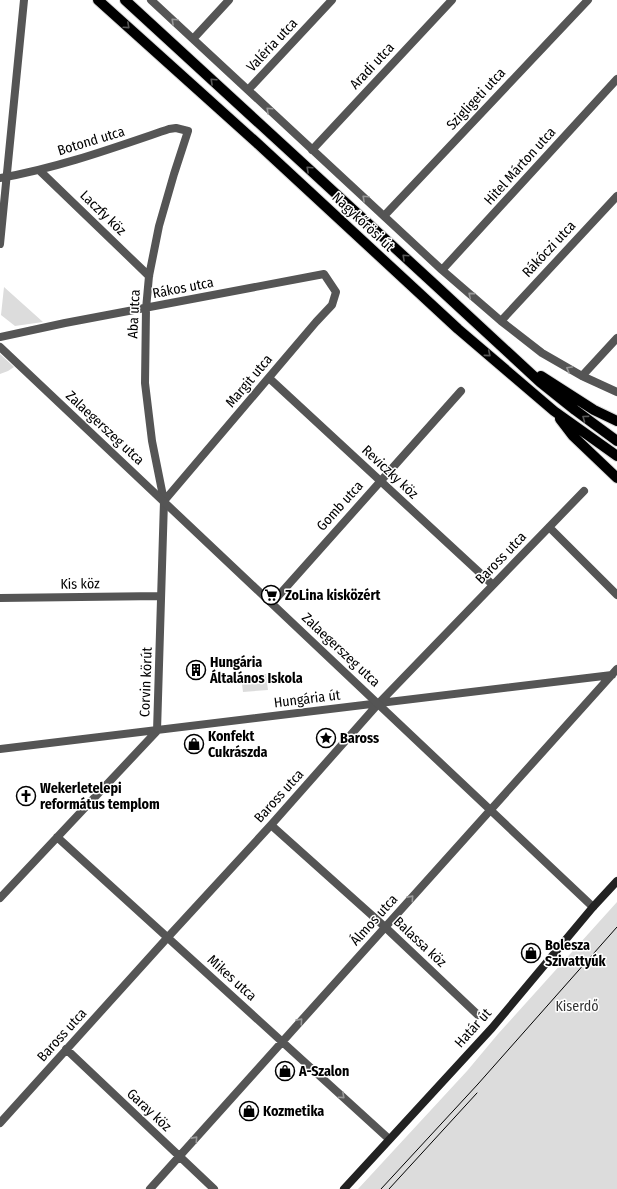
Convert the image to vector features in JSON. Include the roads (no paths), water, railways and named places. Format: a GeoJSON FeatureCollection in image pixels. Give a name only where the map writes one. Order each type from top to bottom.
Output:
{"type":"FeatureCollection","features":[{"type":"Feature","properties":{"kind":"main road","name":"Nagykőrösi út"},"geometry":{"type":"LineString","coordinates":[[98,0],[251,138],[458,329],[554,411],[617,456]]}},
{"type":"Feature","properties":{"kind":"main road","name":"Nagykőrösi út"},"geometry":{"type":"LineString","coordinates":[[125,0],[525,368],[559,398],[617,441]]}},
{"type":"Feature","properties":{"kind":"main road"},"geometry":{"type":"LineString","coordinates":[[525,368],[546,379],[594,410],[617,421]]}},
{"type":"Feature","properties":{"kind":"main road"},"geometry":{"type":"LineString","coordinates":[[554,411],[573,436],[617,478]]}},
{"type":"Feature","properties":{"kind":"main road","name":"Határ út"},"geometry":{"type":"LineString","coordinates":[[344,1189],[492,1028],[593,907],[617,882]]}},
{"type":"Feature","properties":{"kind":"street"},"geometry":{"type":"LineString","coordinates":[[0,244],[3,177],[24,0]]}},
{"type":"Feature","properties":{"kind":"street","name":"Nagykőrösi út"},"geometry":{"type":"LineString","coordinates":[[151,0],[442,270],[501,321],[542,353],[582,376],[617,392]]}},
{"type":"Feature","properties":{"kind":"street"},"geometry":{"type":"LineString","coordinates":[[193,39],[229,0]]}},
{"type":"Feature","properties":{"kind":"street","name":"Valéria utca"},"geometry":{"type":"LineString","coordinates":[[248,90],[332,0]]}},
{"type":"Feature","properties":{"kind":"street","name":"Aradi utca"},"geometry":{"type":"LineString","coordinates":[[312,150],[452,0]]}},
{"type":"Feature","properties":{"kind":"street","name":"Szigligeti utca"},"geometry":{"type":"LineString","coordinates":[[384,216],[588,0]]}},
{"type":"Feature","properties":{"kind":"street","name":"Hitel Márton utca"},"geometry":{"type":"LineString","coordinates":[[442,270],[617,79]]}},
{"type":"Feature","properties":{"kind":"street","name":"Botond utca"},"geometry":{"type":"LineString","coordinates":[[3,177],[39,170],[105,151],[168,129],[176,128],[188,131]]}},
{"type":"Feature","properties":{"kind":"street","name":"Aba utca"},"geometry":{"type":"LineString","coordinates":[[164,501],[152,441],[145,383],[146,308],[149,276],[159,226],[188,131]]}},
{"type":"Feature","properties":{"kind":"street","name":"Laczfy köz"},"geometry":{"type":"LineString","coordinates":[[39,170],[149,276]]}},
{"type":"Feature","properties":{"kind":"street","name":"Rákóczi utca"},"geometry":{"type":"LineString","coordinates":[[501,321],[617,196]]}},
{"type":"Feature","properties":{"kind":"street","name":"Rákos utca"},"geometry":{"type":"LineString","coordinates":[[0,337],[324,274]]}},
{"type":"Feature","properties":{"kind":"street","name":"Margit utca"},"geometry":{"type":"LineString","coordinates":[[164,501],[332,305],[336,292],[324,274]]}},
{"type":"Feature","properties":{"kind":"street"},"geometry":{"type":"LineString","coordinates":[[582,376],[617,338]]}},
{"type":"Feature","properties":{"kind":"street","name":"Zalaegerszeg utca"},"geometry":{"type":"LineString","coordinates":[[0,347],[593,907]]}},
{"type":"Feature","properties":{"kind":"street","name":"Reviczky köz"},"geometry":{"type":"LineString","coordinates":[[269,378],[493,585]]}},
{"type":"Feature","properties":{"kind":"street","name":"Gomb utca"},"geometry":{"type":"LineString","coordinates":[[272,603],[461,391]]}},
{"type":"Feature","properties":{"kind":"street","name":"Baross utca"},"geometry":{"type":"LineString","coordinates":[[0,1123],[271,825],[378,704],[584,491]]}},
{"type":"Feature","properties":{"kind":"street","name":"Corvin körút"},"geometry":{"type":"LineString","coordinates":[[0,898],[157,730],[164,501]]}},
{"type":"Feature","properties":{"kind":"street"},"geometry":{"type":"LineString","coordinates":[[549,527],[617,595]]}},
{"type":"Feature","properties":{"kind":"street","name":"Kis köz"},"geometry":{"type":"LineString","coordinates":[[0,598],[161,596]]}},
{"type":"Feature","properties":{"kind":"street","name":"Álmos utca"},"geometry":{"type":"LineString","coordinates":[[150,1189],[490,809],[614,675],[617,669]]}},
{"type":"Feature","properties":{"kind":"street","name":"Hungária út"},"geometry":{"type":"LineString","coordinates":[[0,750],[614,675]]}},
{"type":"Feature","properties":{"kind":"street","name":"Balassa köz"},"geometry":{"type":"LineString","coordinates":[[271,825],[385,927],[478,1015]]}},
{"type":"Feature","properties":{"kind":"street","name":"Mikes utca"},"geometry":{"type":"LineString","coordinates":[[57,837],[389,1139]]}},
{"type":"Feature","properties":{"kind":"street","name":"Garay köz"},"geometry":{"type":"LineString","coordinates":[[66,1049],[214,1189]]}},
{"type":"Feature","properties":{"kind":"tram line"},"geometry":{"type":"LineString","coordinates":[[381,1189],[478,1084],[617,927]]}},
{"type":"Feature","properties":{"kind":"tram line"},"geometry":{"type":"LineString","coordinates":[[389,1189],[477,1093]]}},
{"type":"Feature","properties":{"kind":"place","name":"ZoLina kisközért"},"geometry":{"type":"Point","coordinates":[271,595]}},
{"type":"Feature","properties":{"kind":"place","name":"Hungária Általános Iskola"},"geometry":{"type":"Point","coordinates":[196,670]}},
{"type":"Feature","properties":{"kind":"place","name":"Baross"},"geometry":{"type":"Point","coordinates":[326,738]}},
{"type":"Feature","properties":{"kind":"place","name":"Konfekt Cukrászda"},"geometry":{"type":"Point","coordinates":[194,744]}},
{"type":"Feature","properties":{"kind":"place","name":"Wekerletelepi református templom"},"geometry":{"type":"Point","coordinates":[26,796]}},
{"type":"Feature","properties":{"kind":"place","name":"Bolesza Szivattyúk"},"geometry":{"type":"Point","coordinates":[531,953]}},
{"type":"Feature","properties":{"kind":"place","name":"A-Szalon"},"geometry":{"type":"Point","coordinates":[285,1071]}},
{"type":"Feature","properties":{"kind":"place","name":"Kozmetika"},"geometry":{"type":"Point","coordinates":[249,1111]}},
{"type":"Feature","properties":{"kind":"park label","name":"Kiserdő"},"geometry":{"type":"Point","coordinates":[577,1006]}}]}
